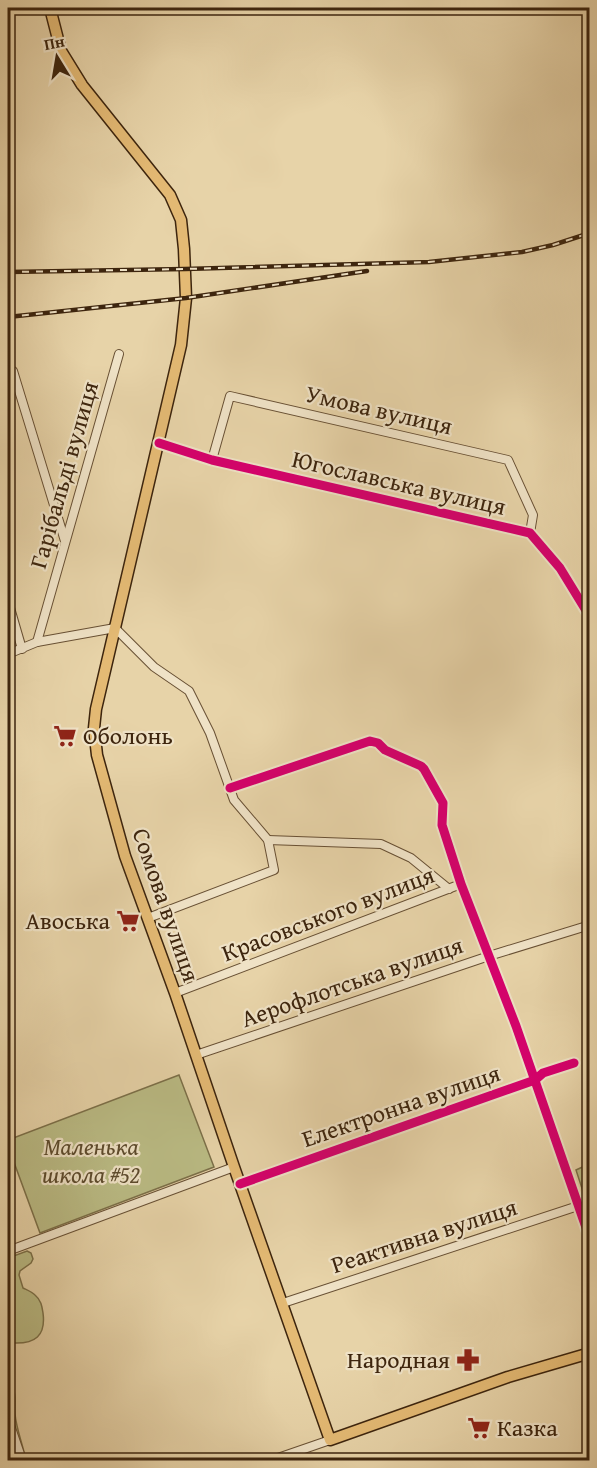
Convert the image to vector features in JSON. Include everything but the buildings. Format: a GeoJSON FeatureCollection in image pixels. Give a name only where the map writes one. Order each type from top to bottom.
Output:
{"type":"FeatureCollection","features":[{"type":"Feature","properties":{"kind":"main road","name":"Сомова вулиця"},"geometry":{"type":"LineString","coordinates":[[50,8],[61,51],[82,85],[170,195],[180,220],[184,249],[186,298],[184,324],[176,369],[96,709],[94,728],[96,746],[125,856],[175,993],[330,1440]]}},
{"type":"Feature","properties":{"kind":"main road"},"geometry":{"type":"LineString","coordinates":[[330,1440],[508,1377],[590,1353]]}},
{"type":"Feature","properties":{"kind":"street","name":"Гарібальді вулиця"},"geometry":{"type":"LineString","coordinates":[[37,642],[119,354]]}},
{"type":"Feature","properties":{"kind":"street"},"geometry":{"type":"LineString","coordinates":[[14,371],[65,541]]}},
{"type":"Feature","properties":{"kind":"street","name":"Умова вулиця"},"geometry":{"type":"LineString","coordinates":[[212,460],[230,396],[508,460],[533,515],[530,533]]}},
{"type":"Feature","properties":{"kind":"street","name":"Югославська вулиця"},"geometry":{"type":"LineString","coordinates":[[159,443],[212,460],[530,533],[560,568],[590,617]]}},
{"type":"Feature","properties":{"kind":"street"},"geometry":{"type":"LineString","coordinates":[[8,601],[22,649]]}},
{"type":"Feature","properties":{"kind":"street"},"geometry":{"type":"LineString","coordinates":[[8,654],[37,642],[115,628],[154,667],[189,691],[210,733],[234,801],[268,840],[274,870],[148,918]]}},
{"type":"Feature","properties":{"kind":"street"},"geometry":{"type":"LineString","coordinates":[[230,788],[370,741],[374,741],[385,750],[424,769],[443,803],[442,825],[461,884],[535,1080],[590,1239]]}},
{"type":"Feature","properties":{"kind":"street"},"geometry":{"type":"LineString","coordinates":[[268,840],[381,844],[411,858],[448,889]]}},
{"type":"Feature","properties":{"kind":"street","name":"Красовського вулиця"},"geometry":{"type":"LineString","coordinates":[[175,993],[461,884]]}},
{"type":"Feature","properties":{"kind":"street","name":"Аерофлотська вулиця"},"geometry":{"type":"LineString","coordinates":[[196,1055],[489,956],[590,925]]}},
{"type":"Feature","properties":{"kind":"street","name":"Електронна вулиця"},"geometry":{"type":"LineString","coordinates":[[240,1184],[535,1080],[543,1073],[574,1063]]}},
{"type":"Feature","properties":{"kind":"street"},"geometry":{"type":"LineString","coordinates":[[8,1251],[234,1167]]}},
{"type":"Feature","properties":{"kind":"street","name":"Реактивна вулиця"},"geometry":{"type":"LineString","coordinates":[[283,1303],[578,1206]]}},
{"type":"Feature","properties":{"kind":"street"},"geometry":{"type":"LineString","coordinates":[[8,1419],[22,1461]]}},
{"type":"Feature","properties":{"kind":"street"},"geometry":{"type":"LineString","coordinates":[[272,1461],[330,1440]]}},
{"type":"Feature","properties":{"kind":"green space","name":"Маленька школа #52"},"geometry":{"type":"Polygon","coordinates":[[[179,1075],[214,1167],[40,1233],[8,1146],[8,1140],[179,1075]]]}},
{"type":"Feature","properties":{"kind":"green space"},"geometry":{"type":"Polygon","coordinates":[[[589,1164],[589,1210],[576,1170],[589,1164]]]}},
{"type":"Feature","properties":{"kind":"green space"},"geometry":{"type":"Polygon","coordinates":[[[27,1251],[31,1253],[33,1259],[20,1271],[19,1275],[23,1288],[34,1294],[40,1301],[43,1328],[33,1340],[13,1343],[8,1322],[8,1258],[27,1251]]]}},
{"type":"Feature","properties":{"kind":"green space"},"geometry":{"type":"Polygon","coordinates":[[[8,1381],[14,1393],[17,1428],[24,1452],[22,1456],[14,1459],[8,1455],[8,1381]]]}},
{"type":"Feature","properties":{"kind":"railway"},"geometry":{"type":"LineString","coordinates":[[8,272],[429,262],[522,252],[590,233]]}},
{"type":"Feature","properties":{"kind":"railway"},"geometry":{"type":"LineString","coordinates":[[8,317],[186,298],[367,271]]}},
{"type":"Feature","properties":{"kind":"cycle path"},"geometry":{"type":"LineString","coordinates":[[159,443],[212,460],[530,533],[560,568],[590,617]]}},
{"type":"Feature","properties":{"kind":"cycle path"},"geometry":{"type":"LineString","coordinates":[[230,788],[370,741],[378,743],[385,750],[424,769],[443,803],[442,825],[461,884],[516,1026],[590,1239]]}},
{"type":"Feature","properties":{"kind":"cycle path"},"geometry":{"type":"LineString","coordinates":[[240,1184],[535,1080],[543,1073],[574,1063]]}},
{"type":"Feature","properties":{"kind":"place","name":"Оболонь"},"geometry":{"type":"Point","coordinates":[65,736]}},
{"type":"Feature","properties":{"kind":"place","name":"Авоська"},"geometry":{"type":"Point","coordinates":[128,921]}},
{"type":"Feature","properties":{"kind":"place","name":"Народная"},"geometry":{"type":"Point","coordinates":[468,1360]}},
{"type":"Feature","properties":{"kind":"place","name":"Казка"},"geometry":{"type":"Point","coordinates":[479,1428]}}]}
